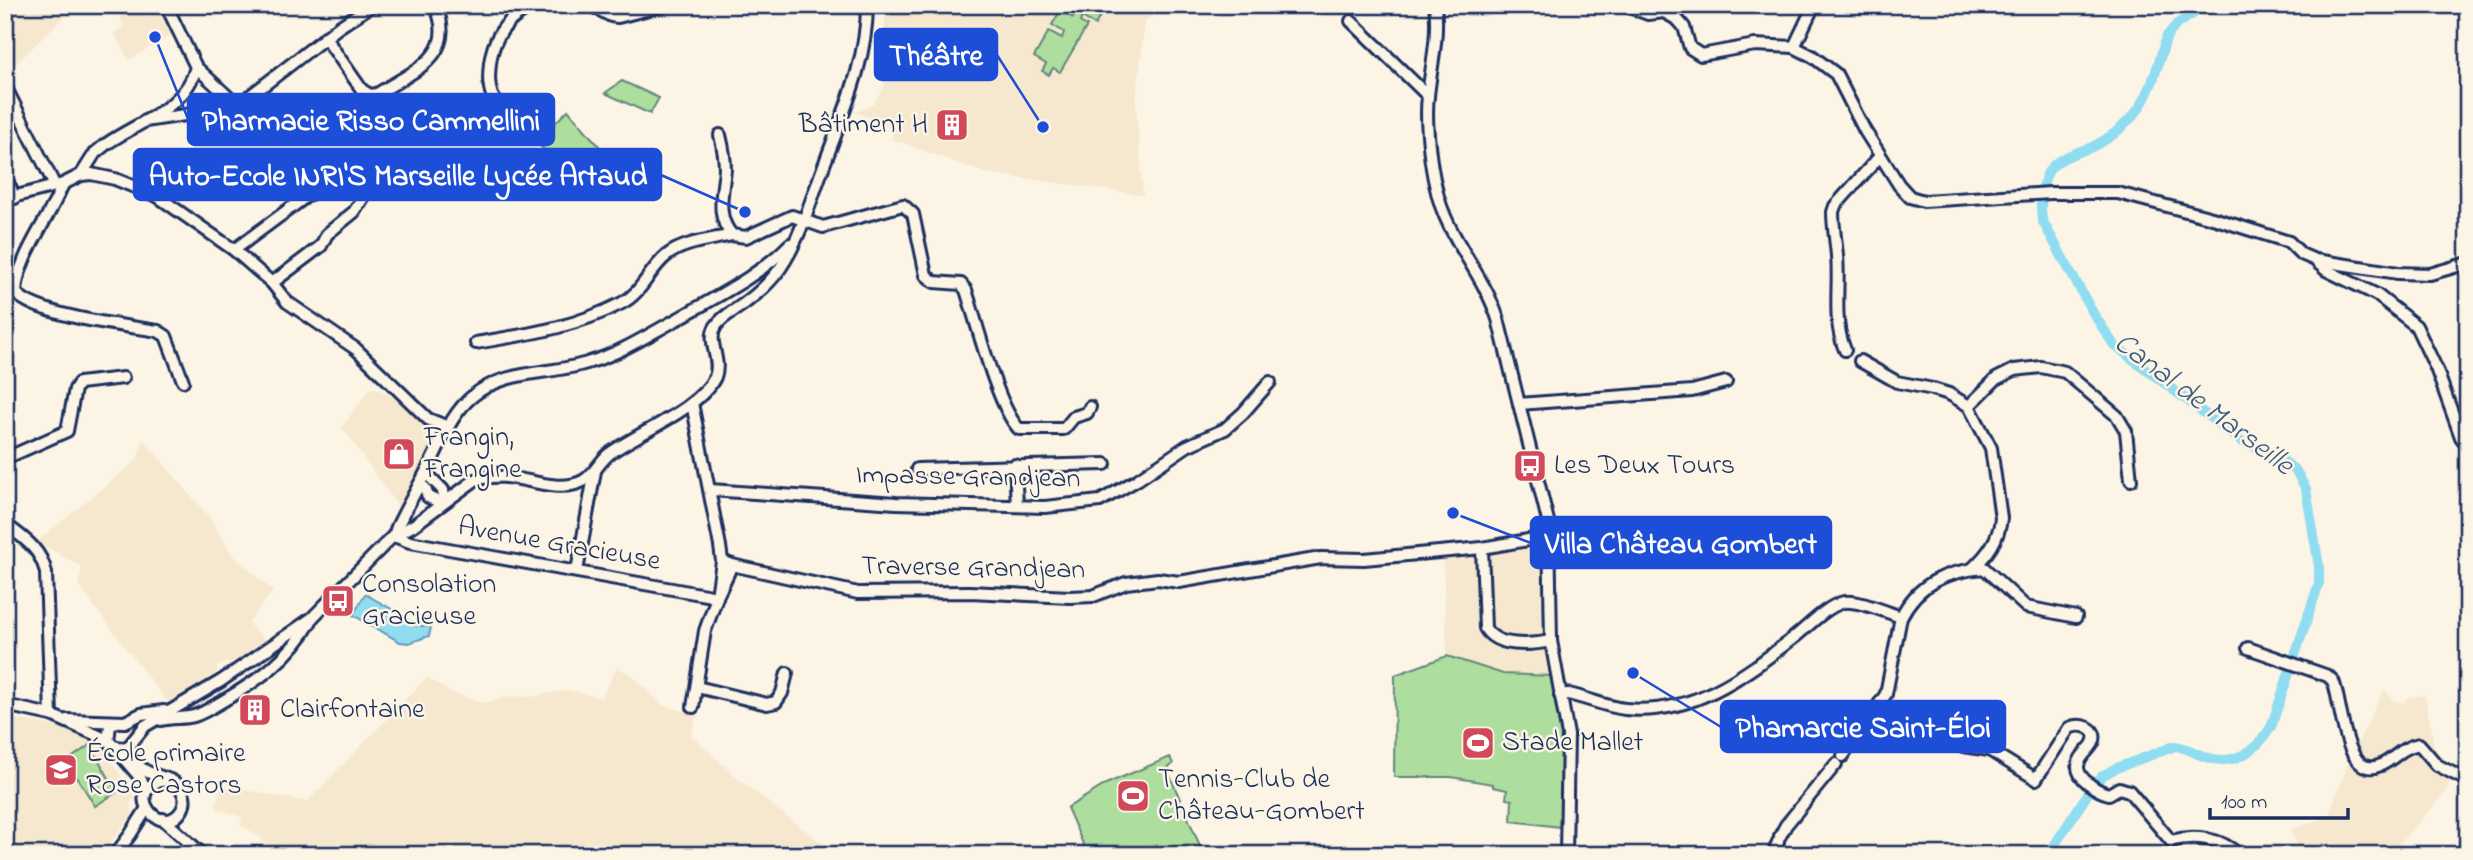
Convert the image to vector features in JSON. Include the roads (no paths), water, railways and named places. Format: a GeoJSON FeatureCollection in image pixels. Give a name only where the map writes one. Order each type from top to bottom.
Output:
{"type":"FeatureCollection","features":[{"type":"Feature","properties":{"kind":"street"},"geometry":{"type":"LineString","coordinates":[[166,5],[196,67],[236,104]]}},
{"type":"Feature","properties":{"kind":"street"},"geometry":{"type":"LineString","coordinates":[[145,121],[218,110],[246,99],[325,37],[372,5]]}},
{"type":"Feature","properties":{"kind":"street"},"geometry":{"type":"LineString","coordinates":[[325,37],[362,90],[377,94],[436,53],[443,22],[435,5]]}},
{"type":"Feature","properties":{"kind":"street"},"geometry":{"type":"LineString","coordinates":[[514,119],[501,108],[493,96],[489,76],[492,54],[496,38],[507,24],[521,11],[539,5]]}},
{"type":"Feature","properties":{"kind":"street"},"geometry":{"type":"LineString","coordinates":[[590,5],[618,17],[664,5]]}},
{"type":"Feature","properties":{"kind":"street"},"geometry":{"type":"LineString","coordinates":[[5,705],[67,720],[123,748],[145,726],[221,681],[312,618],[394,536],[414,525],[475,480],[496,475],[554,486],[575,484],[587,479],[607,456],[692,403],[710,385],[718,368],[712,335],[714,327],[769,282],[786,258],[804,219],[860,63],[867,5]]}},
{"type":"Feature","properties":{"kind":"street"},"geometry":{"type":"LineString","coordinates":[[1435,5],[1437,31],[1428,96],[1432,164],[1441,207],[1460,248],[1490,294],[1547,512],[1550,536],[1551,641],[1568,735],[1566,855]]}},
{"type":"Feature","properties":{"kind":"street"},"geometry":{"type":"LineString","coordinates":[[1624,5],[1648,14],[1664,12],[1678,20],[1684,27],[1689,48],[1701,55],[1755,45],[1794,47],[1812,56],[1836,74],[1880,156],[1910,197],[1924,201],[2035,194],[2118,193],[2289,242],[2301,254],[2315,260],[2398,273],[2430,274],[2468,263]]}},
{"type":"Feature","properties":{"kind":"street"},"geometry":{"type":"LineString","coordinates":[[1794,47],[1814,5]]}},
{"type":"Feature","properties":{"kind":"street"},"geometry":{"type":"LineString","coordinates":[[1351,21],[1428,96]]}},
{"type":"Feature","properties":{"kind":"street"},"geometry":{"type":"LineString","coordinates":[[81,175],[95,153],[105,145],[179,99],[193,78],[196,67]]}},
{"type":"Feature","properties":{"kind":"street"},"geometry":{"type":"LineString","coordinates":[[5,86],[59,185],[56,203],[31,246],[16,283],[16,293],[22,300],[61,314],[158,331],[166,336],[183,381]]}},
{"type":"Feature","properties":{"kind":"street"},"geometry":{"type":"LineString","coordinates":[[720,135],[725,155],[722,213],[726,227],[732,235]]}},
{"type":"Feature","properties":{"kind":"street"},"geometry":{"type":"LineString","coordinates":[[1845,350],[1838,311],[1838,259],[1833,212],[1835,206],[1880,156]]}},
{"type":"Feature","properties":{"kind":"street"},"geometry":{"type":"LineString","coordinates":[[5,176],[10,199],[91,174],[115,179],[157,196],[234,250],[272,283],[287,302],[356,349],[428,419],[448,427]]}},
{"type":"Feature","properties":{"kind":"street"},"geometry":{"type":"LineString","coordinates":[[234,250],[327,181]]}},
{"type":"Feature","properties":{"kind":"street"},"geometry":{"type":"LineString","coordinates":[[272,283],[321,246],[327,234],[354,212],[368,190]]}},
{"type":"Feature","properties":{"kind":"street"},"geometry":{"type":"LineString","coordinates":[[476,343],[571,326],[624,302],[636,293],[666,256],[684,247],[732,235],[747,237],[792,216],[823,227],[903,205],[913,214],[926,275],[934,282],[961,284],[966,290],[1011,421],[1019,429],[1064,429],[1074,417],[1087,413],[1090,407]]}},
{"type":"Feature","properties":{"kind":"street"},"geometry":{"type":"LineString","coordinates":[[394,536],[422,486],[448,427],[455,415],[475,394],[492,384],[516,376],[564,370],[615,354],[767,266],[795,238]]}},
{"type":"Feature","properties":{"kind":"street"},"geometry":{"type":"LineString","coordinates":[[2315,260],[2326,270],[2377,295],[2416,326],[2436,368],[2461,437],[2468,446]]}},
{"type":"Feature","properties":{"kind":"street"},"geometry":{"type":"LineString","coordinates":[[1860,361],[1897,382],[1950,394],[1969,406],[1991,448],[2001,518],[2000,529],[1987,555],[1972,569]]}},
{"type":"Feature","properties":{"kind":"street"},"geometry":{"type":"LineString","coordinates":[[1969,406],[1996,379],[2014,370],[2041,367],[2064,372],[2117,416],[2126,431],[2131,480]]}},
{"type":"Feature","properties":{"kind":"street"},"geometry":{"type":"LineString","coordinates":[[5,456],[67,431],[75,389],[79,383],[122,378]]}},
{"type":"Feature","properties":{"kind":"street","name":"Impasse Grandjean"},"geometry":{"type":"LineString","coordinates":[[710,490],[896,503],[1045,507],[1100,501],[1187,446],[1224,429],[1243,413],[1270,382]]}},
{"type":"Feature","properties":{"kind":"street"},"geometry":{"type":"LineString","coordinates":[[1519,404],[1692,391],[1726,382]]}},
{"type":"Feature","properties":{"kind":"street"},"geometry":{"type":"LineString","coordinates":[[442,502],[436,483],[458,421],[475,394]]}},
{"type":"Feature","properties":{"kind":"street"},"geometry":{"type":"LineString","coordinates":[[692,403],[727,563],[705,631],[692,707]]}},
{"type":"Feature","properties":{"kind":"street"},"geometry":{"type":"LineString","coordinates":[[428,419],[432,430],[442,438]]}},
{"type":"Feature","properties":{"kind":"street"},"geometry":{"type":"LineString","coordinates":[[917,469],[1105,464]]}},
{"type":"Feature","properties":{"kind":"street"},"geometry":{"type":"LineString","coordinates":[[1016,465],[1017,506]]}},
{"type":"Feature","properties":{"kind":"street"},"geometry":{"type":"LineString","coordinates":[[577,571],[595,471]]}},
{"type":"Feature","properties":{"kind":"street"},"geometry":{"type":"LineString","coordinates":[[422,486],[436,483],[466,488]]}},
{"type":"Feature","properties":{"kind":"street"},"geometry":{"type":"LineString","coordinates":[[422,486],[428,497],[442,502]]}},
{"type":"Feature","properties":{"kind":"street"},"geometry":{"type":"LineString","coordinates":[[5,524],[32,544],[44,562],[51,715]]}},
{"type":"Feature","properties":{"kind":"street","name":"Avenue Gracieuse"},"geometry":{"type":"LineString","coordinates":[[394,536],[410,542],[717,597]]}},
{"type":"Feature","properties":{"kind":"street","name":"Traverse Grandjean"},"geometry":{"type":"LineString","coordinates":[[727,563],[858,593],[970,592],[1070,597],[1093,596],[1126,583],[1158,579],[1179,582],[1207,579],[1321,558],[1364,559],[1482,548],[1550,536]]}},
{"type":"Feature","properties":{"kind":"street"},"geometry":{"type":"LineString","coordinates":[[1482,548],[1485,628],[1489,635],[1500,641],[1519,643],[1551,641]]}},
{"type":"Feature","properties":{"kind":"street"},"geometry":{"type":"LineString","coordinates":[[1773,855],[1779,839],[1800,807],[1839,760],[1886,694],[1901,617],[1915,594],[1933,580],[1984,568],[2026,607],[2076,617]]}},
{"type":"Feature","properties":{"kind":"street"},"geometry":{"type":"LineString","coordinates":[[1560,695],[1568,694],[1623,709],[1646,710],[1689,703],[1702,699],[1727,684],[1780,649],[1831,608],[1845,602],[1872,607],[1901,617]]}},
{"type":"Feature","properties":{"kind":"street"},"geometry":{"type":"LineString","coordinates":[[152,722],[179,716],[192,717],[257,681],[298,642],[312,618]]}},
{"type":"Feature","properties":{"kind":"street"},"geometry":{"type":"LineString","coordinates":[[2248,648],[2328,676],[2333,681],[2348,745],[2353,756],[2361,762],[2380,766],[2405,747],[2419,744],[2437,765],[2468,781]]}},
{"type":"Feature","properties":{"kind":"street"},"geometry":{"type":"LineString","coordinates":[[697,687],[767,704],[776,702],[782,693],[787,673]]}},
{"type":"Feature","properties":{"kind":"street"},"geometry":{"type":"LineString","coordinates":[[147,790],[138,775],[110,743],[110,726],[141,714],[174,709]]}},
{"type":"Feature","properties":{"kind":"street"},"geometry":{"type":"LineString","coordinates":[[67,720],[120,722],[134,732],[131,757],[135,763],[165,780]]}},
{"type":"Feature","properties":{"kind":"street"},"geometry":{"type":"LineString","coordinates":[[1864,727],[1876,732],[1989,750],[2036,779],[2069,728],[2075,724],[2083,724],[2094,735],[2093,742],[2078,767],[2079,774],[2088,782],[2109,794],[2119,788],[2129,791],[2171,841],[2184,837],[2204,838],[2223,844],[2239,855]]}},
{"type":"Feature","properties":{"kind":"street"},"geometry":{"type":"LineString","coordinates":[[130,835],[159,818],[178,814],[184,805],[182,790],[172,781],[157,781],[147,790],[147,808],[159,818],[191,844],[203,855]]}},
{"type":"Feature","properties":{"kind":"street"},"geometry":{"type":"LineString","coordinates":[[115,855],[147,808]]}},
{"type":"Feature","properties":{"kind":"street"},"geometry":{"type":"LineString","coordinates":[[178,814],[182,831],[191,844]]}},
{"type":"Feature","properties":{"kind":"water"},"geometry":{"type":"Polygon","coordinates":[[[365,594],[404,616],[414,625],[431,627],[429,636],[409,643],[400,642],[353,615],[365,594]]]}},
{"type":"Feature","properties":{"kind":"waterway","name":"Canal de Marseille"},"geometry":{"type":"LineString","coordinates":[[2048,855],[2087,795],[2102,776],[2114,769],[2175,746],[2206,757],[2226,760],[2244,754],[2259,743],[2271,727],[2319,583],[2319,566],[2306,489],[2296,471],[2276,455],[2241,441],[2114,345],[2093,313],[2042,220],[2043,186],[2051,168],[2066,157],[2105,140],[2129,120],[2140,108],[2150,88],[2167,36],[2177,24],[2207,5]]}},
{"type":"Feature","properties":{"kind":"place","name":"Pharmacie Risso Cammellini"},"geometry":{"type":"Point","coordinates":[155,37]}},
{"type":"Feature","properties":{"kind":"place","name":"Bâtiment H"},"geometry":{"type":"Point","coordinates":[952,125]}},
{"type":"Feature","properties":{"kind":"place","name":"Théâtre"},"geometry":{"type":"Point","coordinates":[1043,127]}},
{"type":"Feature","properties":{"kind":"place","name":"Auto-Ecole INRI'S Marseille Lycée Artaud"},"geometry":{"type":"Point","coordinates":[745,212]}},
{"type":"Feature","properties":{"kind":"place","name":"Frangin, Frangine"},"geometry":{"type":"Point","coordinates":[399,454]}},
{"type":"Feature","properties":{"kind":"place","name":"Les Deux Tours"},"geometry":{"type":"Point","coordinates":[1530,466]}},
{"type":"Feature","properties":{"kind":"place","name":"Villa Château Gombert"},"geometry":{"type":"Point","coordinates":[1453,513]}},
{"type":"Feature","properties":{"kind":"place","name":"Consolation Gracieuse"},"geometry":{"type":"Point","coordinates":[338,601]}},
{"type":"Feature","properties":{"kind":"place","name":"Phamarcie Saint-Éloi"},"geometry":{"type":"Point","coordinates":[1633,673]}},
{"type":"Feature","properties":{"kind":"place","name":"Clairfontaine"},"geometry":{"type":"Point","coordinates":[255,710]}},
{"type":"Feature","properties":{"kind":"place","name":"Stade Mallet"},"geometry":{"type":"Point","coordinates":[1478,743]}},
{"type":"Feature","properties":{"kind":"place","name":"École primaire Rose Castors"},"geometry":{"type":"Point","coordinates":[61,770]}},
{"type":"Feature","properties":{"kind":"place","name":"Tennis-Club de Château-Gombert"},"geometry":{"type":"Point","coordinates":[1133,796]}}]}
